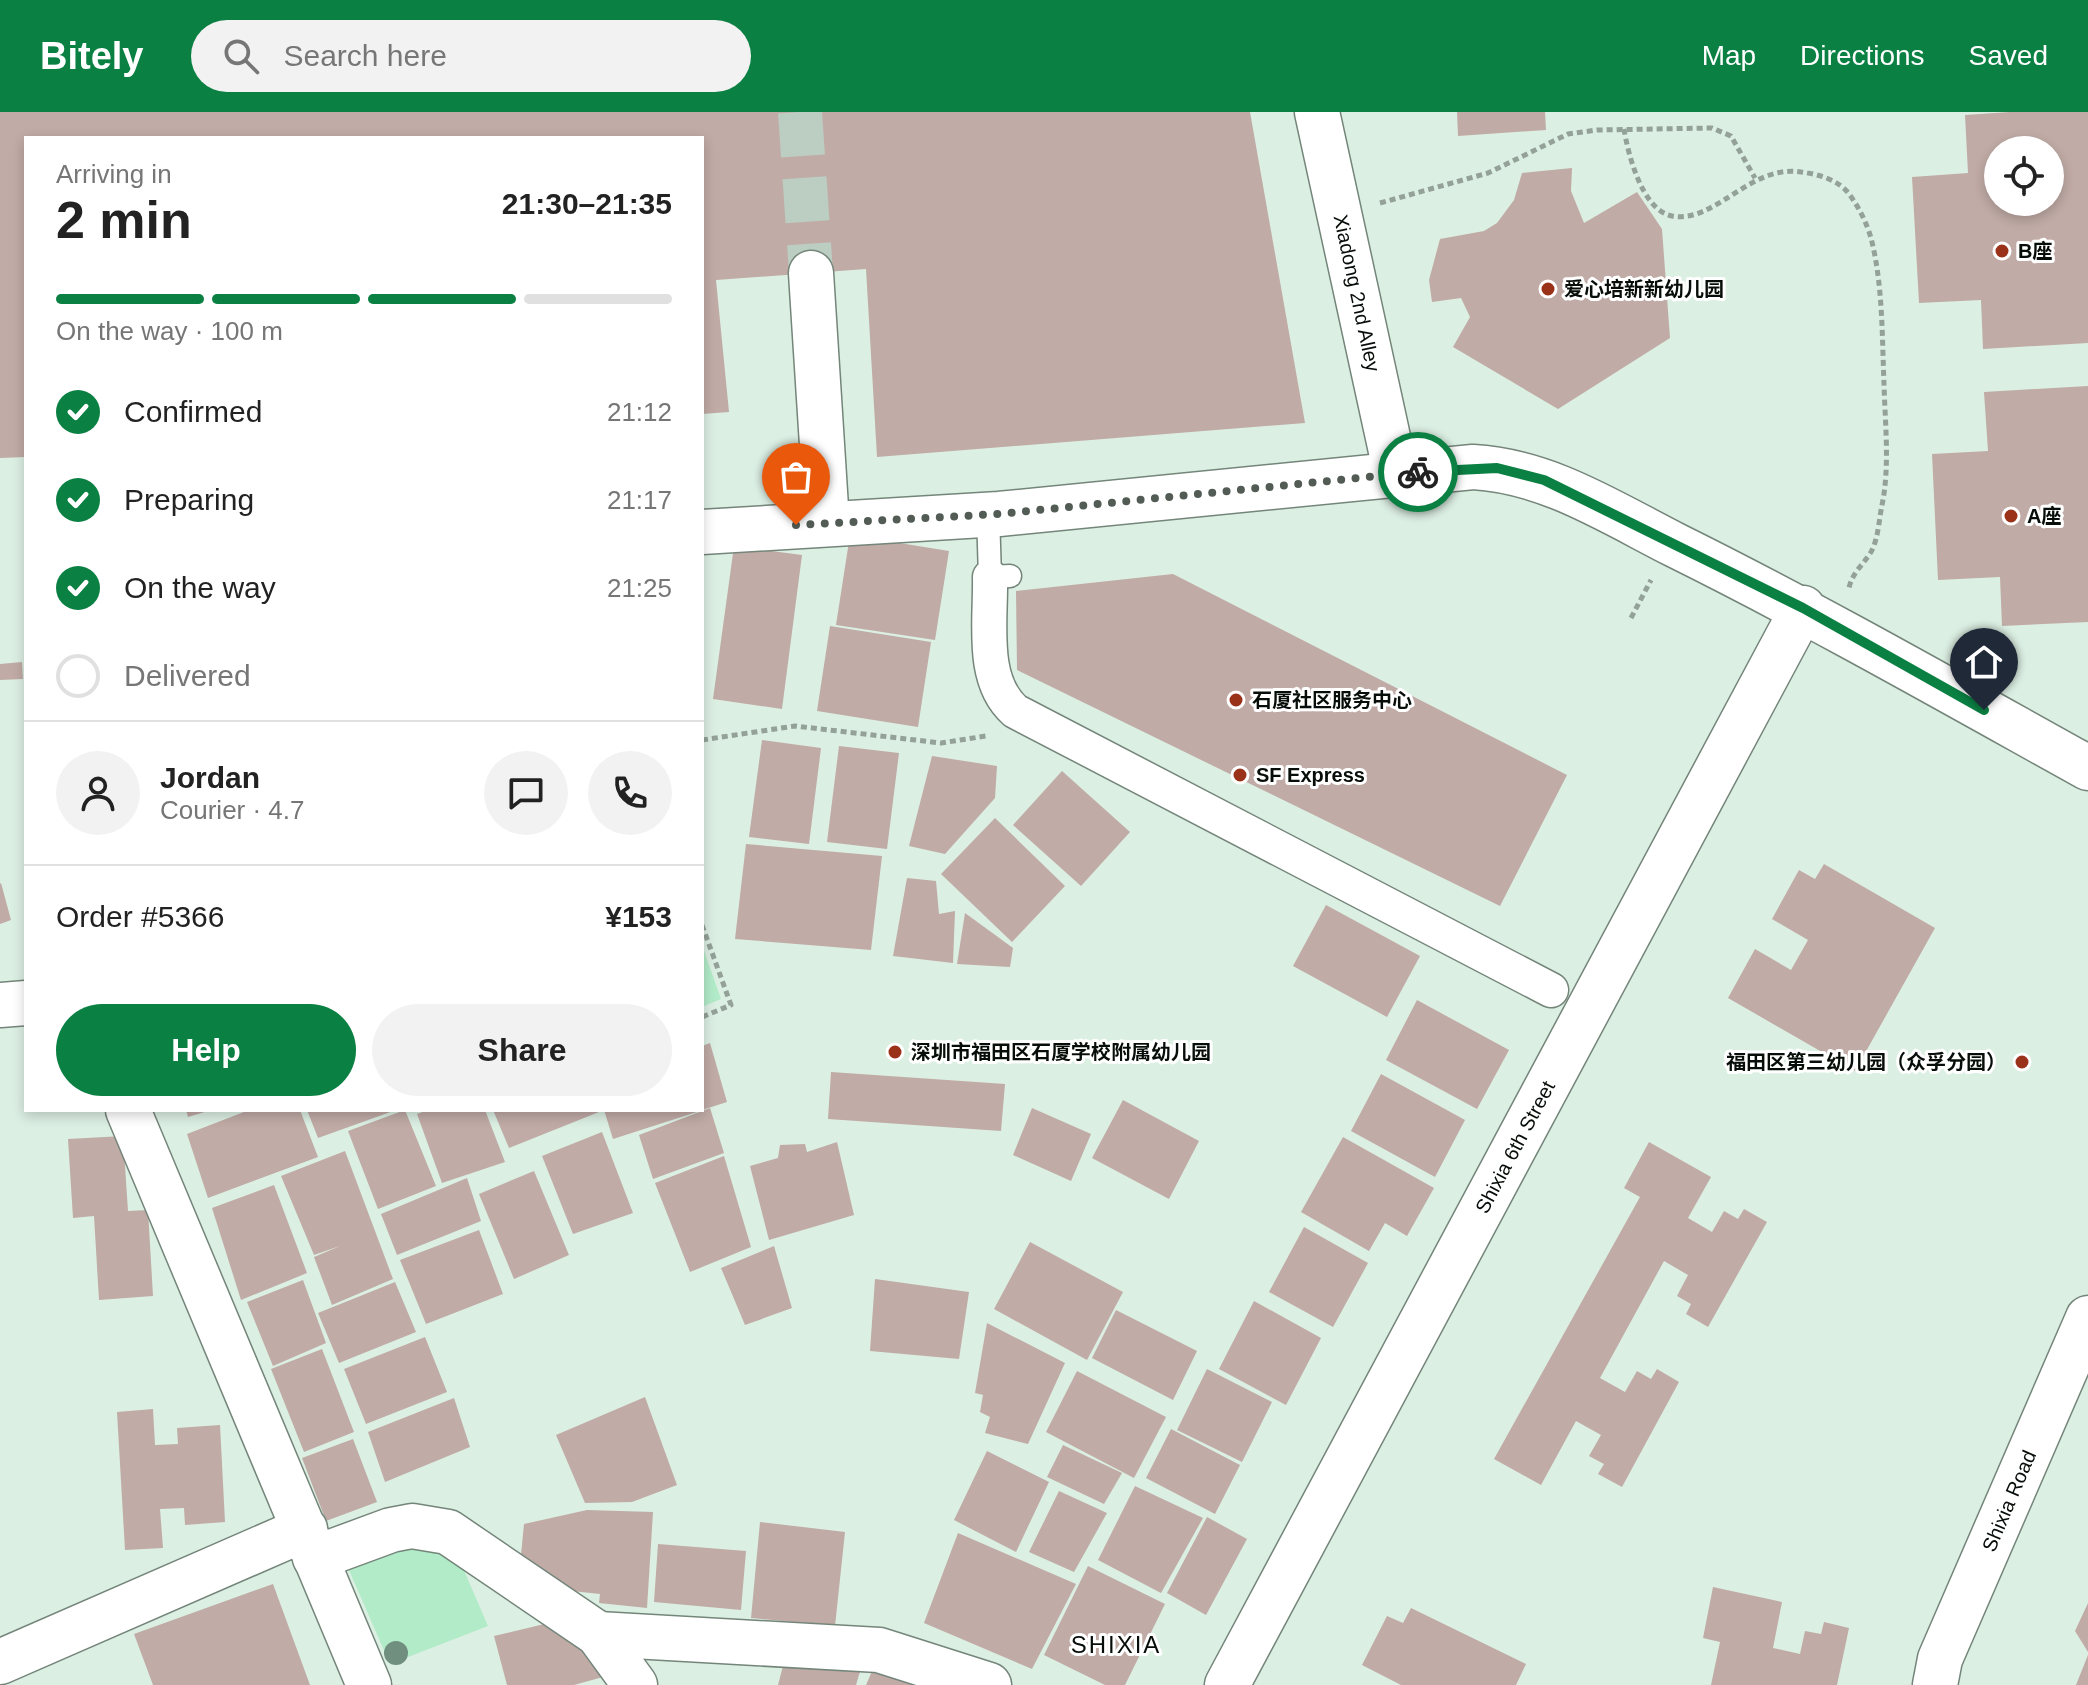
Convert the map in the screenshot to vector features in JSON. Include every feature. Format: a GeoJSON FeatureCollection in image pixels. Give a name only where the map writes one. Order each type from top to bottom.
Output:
{"type":"FeatureCollection","features":[{"type":"Feature","properties":{"kind":"street","name":"Xiadong 2nd Alley"},"geometry":{"type":"LineString","coordinates":[[1317,112],[1396,474]]}},
{"type":"Feature","properties":{"kind":"street"},"geometry":{"type":"LineString","coordinates":[[811,273],[827,523]]}},
{"type":"Feature","properties":{"kind":"street"},"geometry":{"type":"LineString","coordinates":[[704,532],[988,514],[1473,467],[1509,470],[1544,480],[1803,608],[2088,768]]}},
{"type":"Feature","properties":{"kind":"street"},"geometry":{"type":"LineString","coordinates":[[1000,576],[995,687],[999,696],[1020,714],[1551,990]]}},
{"type":"Feature","properties":{"kind":"street","name":"Shixia 6th Street"},"geometry":{"type":"LineString","coordinates":[[1227,1685],[1803,608]]}},
{"type":"Feature","properties":{"kind":"street"},"geometry":{"type":"LineString","coordinates":[[0,1005],[24,1003]]}},
{"type":"Feature","properties":{"kind":"street"},"geometry":{"type":"LineString","coordinates":[[129,1112],[369,1685]]}},
{"type":"Feature","properties":{"kind":"street","name":"Shixia Road"},"geometry":{"type":"LineString","coordinates":[[1935,1685],[1940,1659],[2088,1318]]}},
{"type":"Feature","properties":{"kind":"street"},"geometry":{"type":"LineString","coordinates":[[0,1662],[310,1544],[391,1530],[431,1527],[466,1542],[598,1634],[635,1685]]}},
{"type":"Feature","properties":{"kind":"street"},"geometry":{"type":"LineString","coordinates":[[598,1634],[879,1650],[989,1685]]}},
{"type":"Feature","properties":{"kind":"lane"},"geometry":{"type":"LineString","coordinates":[[988,514],[1000,576]]}},
{"type":"Feature","properties":{"kind":"path"},"geometry":{"type":"LineString","coordinates":[[1391,200],[1488,173],[1568,134],[1624,129],[1712,128],[1731,136],[1755,178]]}},
{"type":"Feature","properties":{"kind":"path"},"geometry":{"type":"LineString","coordinates":[[1624,129],[1635,173],[1659,210],[1671,216],[1690,215],[1755,178],[1775,172],[1799,171],[1827,178],[1848,192],[1870,236],[1877,268],[1886,430],[1883,500],[1873,550],[1851,579]]}},
{"type":"Feature","properties":{"kind":"path"},"geometry":{"type":"LineString","coordinates":[[704,740],[795,726],[941,743],[977,739],[995,732],[1020,714]]}},
{"type":"Feature","properties":{"kind":"path"},"geometry":{"type":"LineString","coordinates":[[704,931],[731,1005],[704,1016]]}},
{"type":"Feature","properties":{"kind":"green space"},"geometry":{"type":"Polygon","coordinates":[[[704,951],[721,999],[704,1006],[704,951]]]}},
{"type":"Feature","properties":{"kind":"green space"},"geometry":{"type":"Polygon","coordinates":[[[405,1539],[459,1559],[488,1626],[390,1664],[345,1561],[405,1539]]]}},
{"type":"Feature","properties":{"kind":"building"},"geometry":{"type":"Polygon","coordinates":[[[0,112],[1250,112],[1305,423],[877,457],[866,269],[716,280],[729,412],[704,414],[704,136],[24,136],[24,457],[0,458],[0,112]]]}},
{"type":"Feature","properties":{"kind":"building"},"geometry":{"type":"Polygon","coordinates":[[[1457,112],[1545,112],[1546,130],[1458,136],[1457,112]]]}},
{"type":"Feature","properties":{"kind":"building","name":"B座"},"geometry":{"type":"Polygon","coordinates":[[[2088,112],[2088,343],[1983,349],[1981,300],[1919,303],[1912,177],[1968,173],[1965,115],[2088,112]]]}},
{"type":"Feature","properties":{"kind":"building","name":"爱心培新新幼儿园"},"geometry":{"type":"Polygon","coordinates":[[[1572,168],[1571,191],[1584,223],[1637,192],[1662,229],[1670,338],[1558,409],[1453,347],[1470,317],[1461,298],[1432,302],[1429,280],[1440,239],[1484,231],[1497,223],[1514,200],[1522,173],[1572,168]]]}},
{"type":"Feature","properties":{"kind":"building","name":"A座"},"geometry":{"type":"Polygon","coordinates":[[[2088,386],[2088,622],[2002,626],[2000,577],[1938,580],[1932,454],[1988,451],[1984,392],[2088,386]]]}},
{"type":"Feature","properties":{"kind":"building"},"geometry":{"type":"Polygon","coordinates":[[[850,535],[949,551],[935,640],[836,625],[850,535]]]}},
{"type":"Feature","properties":{"kind":"building"},"geometry":{"type":"Polygon","coordinates":[[[734,546],[802,555],[782,709],[713,699],[734,546]]]}},
{"type":"Feature","properties":{"kind":"building"},"geometry":{"type":"Polygon","coordinates":[[[1173,574],[1567,775],[1500,906],[1017,670],[1016,591],[1173,574]]]}},
{"type":"Feature","properties":{"kind":"building"},"geometry":{"type":"Polygon","coordinates":[[[830,626],[931,642],[918,727],[817,711],[830,626]]]}},
{"type":"Feature","properties":{"kind":"building"},"geometry":{"type":"Polygon","coordinates":[[[22,662],[23,679],[0,680],[0,664],[22,662]]]}},
{"type":"Feature","properties":{"kind":"building"},"geometry":{"type":"Polygon","coordinates":[[[762,740],[821,748],[809,844],[749,837],[762,740]]]}},
{"type":"Feature","properties":{"kind":"building"},"geometry":{"type":"Polygon","coordinates":[[[839,746],[899,753],[887,849],[827,842],[839,746]]]}},
{"type":"Feature","properties":{"kind":"building"},"geometry":{"type":"Polygon","coordinates":[[[932,756],[997,766],[995,798],[945,854],[909,846],[932,756]]]}},
{"type":"Feature","properties":{"kind":"building"},"geometry":{"type":"Polygon","coordinates":[[[1062,771],[1130,832],[1081,886],[1013,825],[1062,771]]]}},
{"type":"Feature","properties":{"kind":"building"},"geometry":{"type":"Polygon","coordinates":[[[995,818],[1065,886],[1012,942],[941,874],[995,818]]]}},
{"type":"Feature","properties":{"kind":"building"},"geometry":{"type":"Polygon","coordinates":[[[746,844],[882,856],[871,950],[735,939],[746,844]]]}},
{"type":"Feature","properties":{"kind":"building"},"geometry":{"type":"Polygon","coordinates":[[[1824,864],[1935,928],[1855,1071],[1728,998],[1755,949],[1791,970],[1808,940],[1772,919],[1799,870],[1815,879],[1824,864]]]}},
{"type":"Feature","properties":{"kind":"building"},"geometry":{"type":"Polygon","coordinates":[[[907,878],[936,881],[939,914],[955,911],[953,963],[893,956],[907,878]]]}},
{"type":"Feature","properties":{"kind":"building"},"geometry":{"type":"Polygon","coordinates":[[[0,884],[11,920],[0,924],[0,884]]]}},
{"type":"Feature","properties":{"kind":"building"},"geometry":{"type":"Polygon","coordinates":[[[1326,905],[1420,956],[1387,1017],[1293,966],[1326,905]]]}},
{"type":"Feature","properties":{"kind":"building"},"geometry":{"type":"Polygon","coordinates":[[[965,913],[1013,948],[1010,967],[957,964],[965,913]]]}},
{"type":"Feature","properties":{"kind":"building"},"geometry":{"type":"Polygon","coordinates":[[[1417,1000],[1509,1050],[1477,1109],[1386,1060],[1417,1000]]]}},
{"type":"Feature","properties":{"kind":"building"},"geometry":{"type":"Polygon","coordinates":[[[710,1043],[727,1102],[704,1109],[704,1045],[710,1043]]]}},
{"type":"Feature","properties":{"kind":"building"},"geometry":{"type":"Polygon","coordinates":[[[831,1072],[1005,1084],[1001,1131],[828,1119],[831,1072]]]}},
{"type":"Feature","properties":{"kind":"building"},"geometry":{"type":"Polygon","coordinates":[[[1381,1074],[1465,1120],[1435,1177],[1351,1131],[1381,1074]]]}},
{"type":"Feature","properties":{"kind":"building"},"geometry":{"type":"Polygon","coordinates":[[[1123,1100],[1199,1141],[1169,1199],[1092,1158],[1123,1100]]]}},
{"type":"Feature","properties":{"kind":"building"},"geometry":{"type":"Polygon","coordinates":[[[710,1108],[724,1153],[653,1179],[639,1135],[710,1108]]]}},
{"type":"Feature","properties":{"kind":"building"},"geometry":{"type":"Polygon","coordinates":[[[1032,1108],[1091,1134],[1071,1181],[1013,1155],[1032,1108]]]}},
{"type":"Feature","properties":{"kind":"building"},"geometry":{"type":"Polygon","coordinates":[[[187,1112],[205,1112],[188,1117],[187,1112]]]}},
{"type":"Feature","properties":{"kind":"building"},"geometry":{"type":"Polygon","coordinates":[[[244,1112],[301,1112],[318,1157],[208,1198],[187,1134],[244,1112]]]}},
{"type":"Feature","properties":{"kind":"building"},"geometry":{"type":"Polygon","coordinates":[[[308,1112],[390,1112],[318,1138],[308,1112]]]}},
{"type":"Feature","properties":{"kind":"building"},"geometry":{"type":"Polygon","coordinates":[[[406,1112],[436,1186],[378,1209],[348,1131],[406,1112]]]}},
{"type":"Feature","properties":{"kind":"building"},"geometry":{"type":"Polygon","coordinates":[[[486,1112],[505,1162],[442,1183],[417,1114],[486,1112]]]}},
{"type":"Feature","properties":{"kind":"building"},"geometry":{"type":"Polygon","coordinates":[[[494,1112],[599,1112],[509,1148],[494,1112]]]}},
{"type":"Feature","properties":{"kind":"building"},"geometry":{"type":"Polygon","coordinates":[[[605,1112],[697,1112],[613,1139],[605,1112]]]}},
{"type":"Feature","properties":{"kind":"building"},"geometry":{"type":"Polygon","coordinates":[[[602,1132],[633,1213],[573,1234],[542,1156],[602,1132]]]}},
{"type":"Feature","properties":{"kind":"building"},"geometry":{"type":"Polygon","coordinates":[[[123,1136],[128,1211],[148,1210],[153,1296],[99,1300],[94,1216],[73,1218],[68,1139],[123,1136]]]}},
{"type":"Feature","properties":{"kind":"building"},"geometry":{"type":"Polygon","coordinates":[[[1343,1137],[1434,1188],[1407,1236],[1385,1223],[1369,1251],[1301,1212],[1343,1137]]]}},
{"type":"Feature","properties":{"kind":"building"},"geometry":{"type":"Polygon","coordinates":[[[837,1142],[854,1215],[769,1240],[750,1166],[778,1158],[780,1145],[805,1144],[807,1152],[837,1142]]]}},
{"type":"Feature","properties":{"kind":"building"},"geometry":{"type":"Polygon","coordinates":[[[1649,1142],[1711,1177],[1688,1218],[1712,1232],[1724,1211],[1738,1219],[1744,1209],[1767,1222],[1708,1327],[1686,1314],[1691,1304],[1677,1296],[1688,1275],[1664,1261],[1600,1378],[1625,1392],[1637,1371],[1651,1379],[1657,1369],[1679,1382],[1622,1487],[1598,1474],[1604,1464],[1589,1456],[1601,1435],[1576,1421],[1541,1485],[1494,1459],[1640,1197],[1624,1188],[1649,1142]]]}},
{"type":"Feature","properties":{"kind":"building"},"geometry":{"type":"Polygon","coordinates":[[[345,1151],[393,1279],[332,1305],[314,1257],[340,1246],[314,1255],[281,1176],[345,1151]]]}},
{"type":"Feature","properties":{"kind":"building"},"geometry":{"type":"Polygon","coordinates":[[[724,1156],[751,1247],[690,1272],[655,1183],[724,1156]]]}},
{"type":"Feature","properties":{"kind":"building"},"geometry":{"type":"Polygon","coordinates":[[[534,1171],[569,1255],[514,1279],[479,1194],[534,1171]]]}},
{"type":"Feature","properties":{"kind":"building"},"geometry":{"type":"Polygon","coordinates":[[[467,1178],[481,1221],[397,1255],[381,1214],[467,1178]]]}},
{"type":"Feature","properties":{"kind":"building"},"geometry":{"type":"Polygon","coordinates":[[[274,1185],[307,1273],[241,1300],[212,1208],[274,1185]]]}},
{"type":"Feature","properties":{"kind":"building"},"geometry":{"type":"Polygon","coordinates":[[[1304,1227],[1368,1263],[1333,1327],[1269,1292],[1304,1227]]]}},
{"type":"Feature","properties":{"kind":"building"},"geometry":{"type":"Polygon","coordinates":[[[479,1230],[503,1294],[426,1324],[400,1260],[479,1230]]]}},
{"type":"Feature","properties":{"kind":"building"},"geometry":{"type":"Polygon","coordinates":[[[1030,1242],[1123,1292],[1087,1360],[994,1309],[1030,1242]]]}},
{"type":"Feature","properties":{"kind":"building"},"geometry":{"type":"Polygon","coordinates":[[[774,1246],[792,1308],[745,1325],[721,1268],[774,1246]]]}},
{"type":"Feature","properties":{"kind":"building"},"geometry":{"type":"Polygon","coordinates":[[[875,1279],[969,1292],[959,1359],[870,1351],[875,1279]]]}},
{"type":"Feature","properties":{"kind":"building"},"geometry":{"type":"Polygon","coordinates":[[[303,1280],[326,1343],[273,1366],[247,1302],[303,1280]]]}},
{"type":"Feature","properties":{"kind":"building"},"geometry":{"type":"Polygon","coordinates":[[[395,1282],[416,1332],[339,1363],[318,1313],[395,1282]]]}},
{"type":"Feature","properties":{"kind":"building"},"geometry":{"type":"Polygon","coordinates":[[[1254,1301],[1321,1338],[1286,1405],[1219,1369],[1254,1301]]]}},
{"type":"Feature","properties":{"kind":"building"},"geometry":{"type":"Polygon","coordinates":[[[1116,1310],[1197,1351],[1173,1400],[1092,1358],[1116,1310]]]}},
{"type":"Feature","properties":{"kind":"building"},"geometry":{"type":"Polygon","coordinates":[[[987,1323],[1065,1363],[1028,1444],[985,1433],[990,1417],[980,1412],[983,1395],[975,1393],[987,1323]]]}},
{"type":"Feature","properties":{"kind":"building"},"geometry":{"type":"Polygon","coordinates":[[[425,1337],[447,1392],[366,1424],[344,1369],[425,1337]]]}},
{"type":"Feature","properties":{"kind":"building"},"geometry":{"type":"Polygon","coordinates":[[[322,1349],[354,1432],[304,1452],[271,1369],[322,1349]]]}},
{"type":"Feature","properties":{"kind":"building"},"geometry":{"type":"Polygon","coordinates":[[[1207,1369],[1272,1402],[1242,1462],[1177,1430],[1207,1369]]]}},
{"type":"Feature","properties":{"kind":"building"},"geometry":{"type":"Polygon","coordinates":[[[1077,1371],[1166,1417],[1134,1478],[1046,1432],[1077,1371]]]}},
{"type":"Feature","properties":{"kind":"building"},"geometry":{"type":"Polygon","coordinates":[[[645,1397],[677,1485],[632,1502],[585,1503],[556,1435],[645,1397]]]}},
{"type":"Feature","properties":{"kind":"building"},"geometry":{"type":"Polygon","coordinates":[[[454,1398],[470,1447],[385,1482],[368,1432],[454,1398]]]}},
{"type":"Feature","properties":{"kind":"building"},"geometry":{"type":"Polygon","coordinates":[[[153,1409],[155,1445],[178,1444],[177,1428],[220,1425],[225,1522],[185,1525],[184,1508],[160,1509],[163,1548],[125,1550],[117,1412],[153,1409]]]}},
{"type":"Feature","properties":{"kind":"building"},"geometry":{"type":"Polygon","coordinates":[[[1171,1429],[1240,1465],[1215,1514],[1146,1478],[1171,1429]]]}},
{"type":"Feature","properties":{"kind":"building"},"geometry":{"type":"Polygon","coordinates":[[[353,1439],[377,1502],[326,1521],[302,1458],[353,1439]]]}},
{"type":"Feature","properties":{"kind":"building"},"geometry":{"type":"Polygon","coordinates":[[[1063,1445],[1122,1473],[1104,1504],[1047,1477],[1063,1445]]]}},
{"type":"Feature","properties":{"kind":"building"},"geometry":{"type":"Polygon","coordinates":[[[987,1451],[1049,1482],[1016,1552],[954,1520],[987,1451]]]}},
{"type":"Feature","properties":{"kind":"building"},"geometry":{"type":"Polygon","coordinates":[[[1135,1486],[1203,1518],[1161,1593],[1098,1560],[1135,1486]]]}},
{"type":"Feature","properties":{"kind":"building"},"geometry":{"type":"Polygon","coordinates":[[[1059,1491],[1107,1513],[1074,1572],[1029,1552],[1059,1491]]]}},
{"type":"Feature","properties":{"kind":"building"},"geometry":{"type":"Polygon","coordinates":[[[587,1510],[653,1512],[647,1608],[599,1603],[600,1594],[572,1591],[520,1565],[524,1524],[587,1510]]]}},
{"type":"Feature","properties":{"kind":"building"},"geometry":{"type":"Polygon","coordinates":[[[1207,1517],[1247,1539],[1206,1615],[1167,1593],[1207,1517]]]}},
{"type":"Feature","properties":{"kind":"building"},"geometry":{"type":"Polygon","coordinates":[[[760,1522],[845,1532],[835,1626],[751,1618],[760,1522]]]}},
{"type":"Feature","properties":{"kind":"building"},"geometry":{"type":"Polygon","coordinates":[[[958,1533],[1076,1584],[1032,1669],[924,1623],[958,1533]]]}},
{"type":"Feature","properties":{"kind":"building"},"geometry":{"type":"Polygon","coordinates":[[[658,1544],[746,1551],[741,1610],[654,1602],[658,1544]]]}},
{"type":"Feature","properties":{"kind":"building"},"geometry":{"type":"Polygon","coordinates":[[[1088,1566],[1165,1604],[1125,1685],[1105,1685],[1044,1655],[1088,1566]]]}},
{"type":"Feature","properties":{"kind":"building"},"geometry":{"type":"Polygon","coordinates":[[[273,1584],[310,1685],[153,1685],[134,1634],[273,1584]]]}},
{"type":"Feature","properties":{"kind":"building"},"geometry":{"type":"Polygon","coordinates":[[[1713,1587],[1782,1602],[1773,1648],[1800,1654],[1805,1631],[1821,1634],[1824,1622],[1849,1628],[1837,1685],[1711,1685],[1720,1642],[1703,1638],[1713,1587]]]}},
{"type":"Feature","properties":{"kind":"building"},"geometry":{"type":"Polygon","coordinates":[[[2088,1603],[2088,1652],[2075,1631],[2088,1603]]]}},
{"type":"Feature","properties":{"kind":"building"},"geometry":{"type":"Polygon","coordinates":[[[1411,1608],[1526,1664],[1516,1685],[1401,1685],[1362,1665],[1387,1616],[1403,1623],[1411,1608]]]}},
{"type":"Feature","properties":{"kind":"building"},"geometry":{"type":"Polygon","coordinates":[[[561,1620],[603,1677],[574,1685],[507,1685],[494,1636],[561,1620]]]}},
{"type":"Feature","properties":{"kind":"building"},"geometry":{"type":"Polygon","coordinates":[[[788,1647],[862,1665],[856,1685],[778,1685],[788,1647]]]}},
{"type":"Feature","properties":{"kind":"building"},"geometry":{"type":"Polygon","coordinates":[[[2088,1655],[2088,1685],[2076,1685],[2088,1655]]]}},
{"type":"Feature","properties":{"kind":"building"},"geometry":{"type":"Polygon","coordinates":[[[873,1669],[925,1685],[866,1685],[873,1669]]]}},
{"type":"Feature","properties":{"kind":"tunnel"},"geometry":{"type":"LineString","coordinates":[[800,112],[811,273]]}},
{"type":"Feature","properties":{"kind":"way so far"},"geometry":{"type":"LineString","coordinates":[[796,525],[999,514],[1418,472]]}},
{"type":"Feature","properties":{"kind":"place","name":"B座"},"geometry":{"type":"Point","coordinates":[2002,251]}},
{"type":"Feature","properties":{"kind":"place","name":"爱心培新新幼儿园"},"geometry":{"type":"Point","coordinates":[1548,289]}},
{"type":"Feature","properties":{"kind":"place","name":"A座"},"geometry":{"type":"Point","coordinates":[2011,516]}},
{"type":"Feature","properties":{"kind":"place","name":"石厦社区服务中心"},"geometry":{"type":"Point","coordinates":[1236,700]}},
{"type":"Feature","properties":{"kind":"place","name":"SF Express"},"geometry":{"type":"Point","coordinates":[1240,775]}},
{"type":"Feature","properties":{"kind":"place","name":"深圳市福田区石厦学校附属幼儿园"},"geometry":{"type":"Point","coordinates":[895,1052]}},
{"type":"Feature","properties":{"kind":"place","name":"福田区第三幼儿园（众孚分园）"},"geometry":{"type":"Point","coordinates":[2022,1062]}},
{"type":"Feature","properties":{"kind":"district","name":"SHIXIA"},"geometry":{"type":"Point","coordinates":[1116,1645]}},
{"type":"Feature","properties":{"kind":"route"},"geometry":{"type":"LineString","coordinates":[[1418,472],[1497,468],[1544,480],[1803,608],[1984,710]]}}]}
